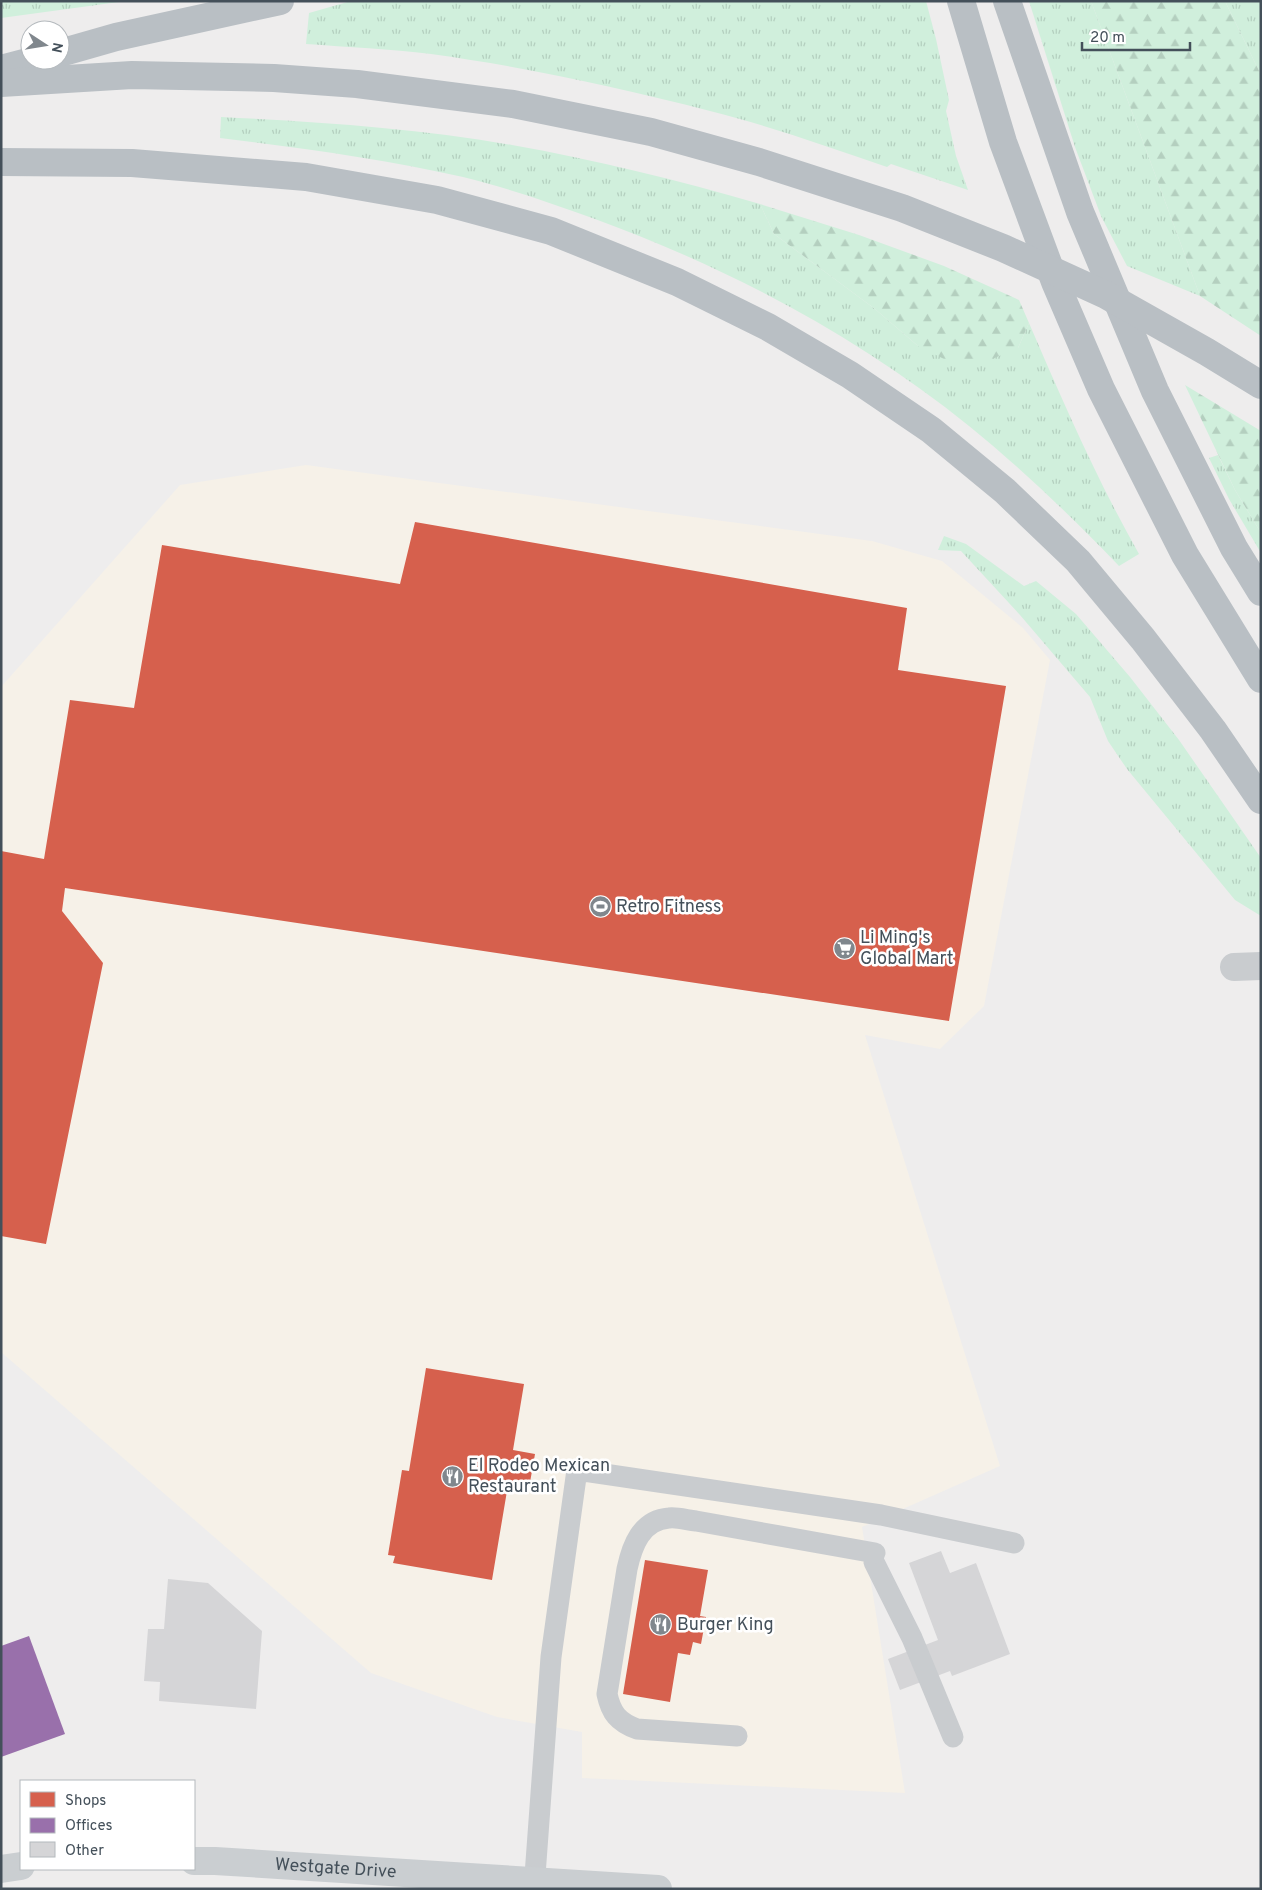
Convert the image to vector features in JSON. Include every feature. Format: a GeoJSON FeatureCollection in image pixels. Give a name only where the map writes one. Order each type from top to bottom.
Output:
{"type":"FeatureCollection","features":[{"type":"Feature","properties":{"kind":"highway"},"geometry":{"type":"LineString","coordinates":[[70,50],[116,37],[280,1]]}},
{"type":"Feature","properties":{"kind":"highway"},"geometry":{"type":"LineString","coordinates":[[961,1],[1003,142],[1055,282],[1101,389],[1185,555],[1261,679]]}},
{"type":"Feature","properties":{"kind":"highway"},"geometry":{"type":"LineString","coordinates":[[1008,1],[1080,212],[1155,391],[1234,548],[1261,592]]}},
{"type":"Feature","properties":{"kind":"highway"},"geometry":{"type":"LineString","coordinates":[[1,70],[20,64]]}},
{"type":"Feature","properties":{"kind":"highway"},"geometry":{"type":"LineString","coordinates":[[1,83],[132,75],[274,78],[357,84],[514,104],[660,135],[759,162],[902,208],[1003,248],[1106,295],[1261,385]]}},
{"type":"Feature","properties":{"kind":"highway"},"geometry":{"type":"LineString","coordinates":[[1,162],[132,164],[306,177],[437,200],[551,231],[677,282],[768,326],[850,375],[931,430],[1004,491],[1078,561],[1143,638],[1213,730],[1261,800]]}},
{"type":"Feature","properties":{"kind":"street"},"geometry":{"type":"LineString","coordinates":[[1234,967],[1261,966]]}},
{"type":"Feature","properties":{"kind":"street","name":"Westgate Drive"},"geometry":{"type":"LineString","coordinates":[[195,1861],[534,1885],[658,1889]]}},
{"type":"Feature","properties":{"kind":"street"},"geometry":{"type":"LineString","coordinates":[[1,1869],[20,1866]]}},
{"type":"Feature","properties":{"kind":"lane"},"geometry":{"type":"LineString","coordinates":[[534,1885],[551,1657],[577,1470],[881,1515],[1014,1543]]}},
{"type":"Feature","properties":{"kind":"lane"},"geometry":{"type":"LineString","coordinates":[[737,1736],[637,1729],[625,1725],[616,1718],[610,1707],[607,1694],[630,1552],[637,1537],[646,1527],[657,1520],[669,1518],[696,1521],[874,1557],[912,1638],[953,1737]]}},
{"type":"Feature","properties":{"kind":"shaded area"},"geometry":{"type":"Polygon","coordinates":[[[306,465],[872,541],[942,561],[1023,628],[1050,660],[984,1006],[940,1049],[865,1035],[1000,1466],[862,1527],[905,1793],[582,1778],[582,1732],[497,1717],[371,1673],[1,1352],[1,687],[180,485],[306,465]]]}},
{"type":"Feature","properties":{"kind":"green space"},"geometry":{"type":"Polygon","coordinates":[[[1,1],[126,1],[1,18],[1,1]]]}},
{"type":"Feature","properties":{"kind":"green space"},"geometry":{"type":"Polygon","coordinates":[[[351,1],[926,1],[949,100],[946,111],[956,156],[968,190],[891,164],[887,167],[755,123],[606,86],[536,71],[431,54],[306,44],[309,13],[351,1]]]}},
{"type":"Feature","properties":{"kind":"green space"},"geometry":{"type":"Polygon","coordinates":[[[1029,1],[1091,1],[1200,296],[1127,266],[1101,216],[1075,147],[1029,1]]]}},
{"type":"Feature","properties":{"kind":"green space"},"geometry":{"type":"Polygon","coordinates":[[[1091,1],[1225,1],[1261,75],[1261,336],[1200,296],[1091,1]]]}},
{"type":"Feature","properties":{"kind":"green space"},"geometry":{"type":"Polygon","coordinates":[[[1225,1],[1261,1],[1261,75],[1225,1]]]}},
{"type":"Feature","properties":{"kind":"green space"},"geometry":{"type":"Polygon","coordinates":[[[221,117],[367,126],[440,134],[575,157],[668,179],[760,204],[774,234],[875,309],[918,346],[1018,348],[1029,323],[1095,469],[1139,554],[1119,566],[1027,476],[989,442],[926,393],[837,334],[743,282],[645,238],[529,196],[480,181],[373,159],[220,138],[221,117]]]}},
{"type":"Feature","properties":{"kind":"green space"},"geometry":{"type":"Polygon","coordinates":[[[760,204],[859,235],[944,266],[1019,300],[1029,323],[1018,348],[992,359],[952,363],[918,346],[875,309],[774,234],[760,204]]]}},
{"type":"Feature","properties":{"kind":"green space"},"geometry":{"type":"Polygon","coordinates":[[[1185,385],[1261,431],[1261,533],[1235,490],[1185,385]]]}},
{"type":"Feature","properties":{"kind":"green space"},"geometry":{"type":"Polygon","coordinates":[[[1218,455],[1235,490],[1261,533],[1261,553],[1229,499],[1209,458],[1218,455]]]}},
{"type":"Feature","properties":{"kind":"green space"},"geometry":{"type":"Polygon","coordinates":[[[944,536],[966,544],[1024,586],[1036,581],[1076,614],[1130,677],[1179,740],[1261,858],[1261,916],[1235,900],[1127,769],[1108,741],[1090,697],[1020,615],[961,551],[938,550],[944,536]]]}},
{"type":"Feature","properties":{"kind":"building: Shops"},"geometry":{"type":"Polygon","coordinates":[[[415,522],[907,608],[898,670],[1006,686],[949,1021],[65,888],[62,911],[103,963],[46,1244],[1,1236],[1,851],[44,859],[70,700],[134,708],[162,545],[400,584],[415,522]]]}},
{"type":"Feature","properties":{"kind":"building: Shops"},"geometry":{"type":"Polygon","coordinates":[[[426,1368],[524,1384],[513,1450],[535,1454],[529,1488],[508,1485],[492,1580],[393,1563],[395,1556],[388,1555],[402,1470],[409,1471],[426,1368]]]}},
{"type":"Feature","properties":{"kind":"building: Shops"},"geometry":{"type":"Polygon","coordinates":[[[645,1560],[708,1570],[700,1616],[706,1617],[701,1644],[693,1642],[690,1655],[678,1653],[670,1702],[623,1694],[645,1560]]]}},
{"type":"Feature","properties":{"kind":"building: Offices"},"geometry":{"type":"Polygon","coordinates":[[[29,1636],[65,1734],[1,1757],[1,1646],[29,1636]]]}},
{"type":"Feature","properties":{"kind":"building: Other"},"geometry":{"type":"Polygon","coordinates":[[[941,1551],[950,1573],[976,1563],[1010,1654],[952,1676],[950,1671],[900,1690],[888,1659],[938,1640],[909,1563],[941,1551]]]}},
{"type":"Feature","properties":{"kind":"building: Other"},"geometry":{"type":"Polygon","coordinates":[[[168,1579],[208,1583],[262,1631],[256,1709],[159,1701],[160,1682],[144,1681],[148,1629],[164,1629],[168,1579]]]}},
{"type":"Feature","properties":{"kind":"place","name":"Retro Fitness"},"geometry":{"type":"Point","coordinates":[600,907]}},
{"type":"Feature","properties":{"kind":"place","name":"Li Ming's Global Mart"},"geometry":{"type":"Point","coordinates":[844,948]}},
{"type":"Feature","properties":{"kind":"place","name":"El Rodeo Mexican Restaurant"},"geometry":{"type":"Point","coordinates":[452,1476]}},
{"type":"Feature","properties":{"kind":"place","name":"Burger King"},"geometry":{"type":"Point","coordinates":[661,1625]}}]}
